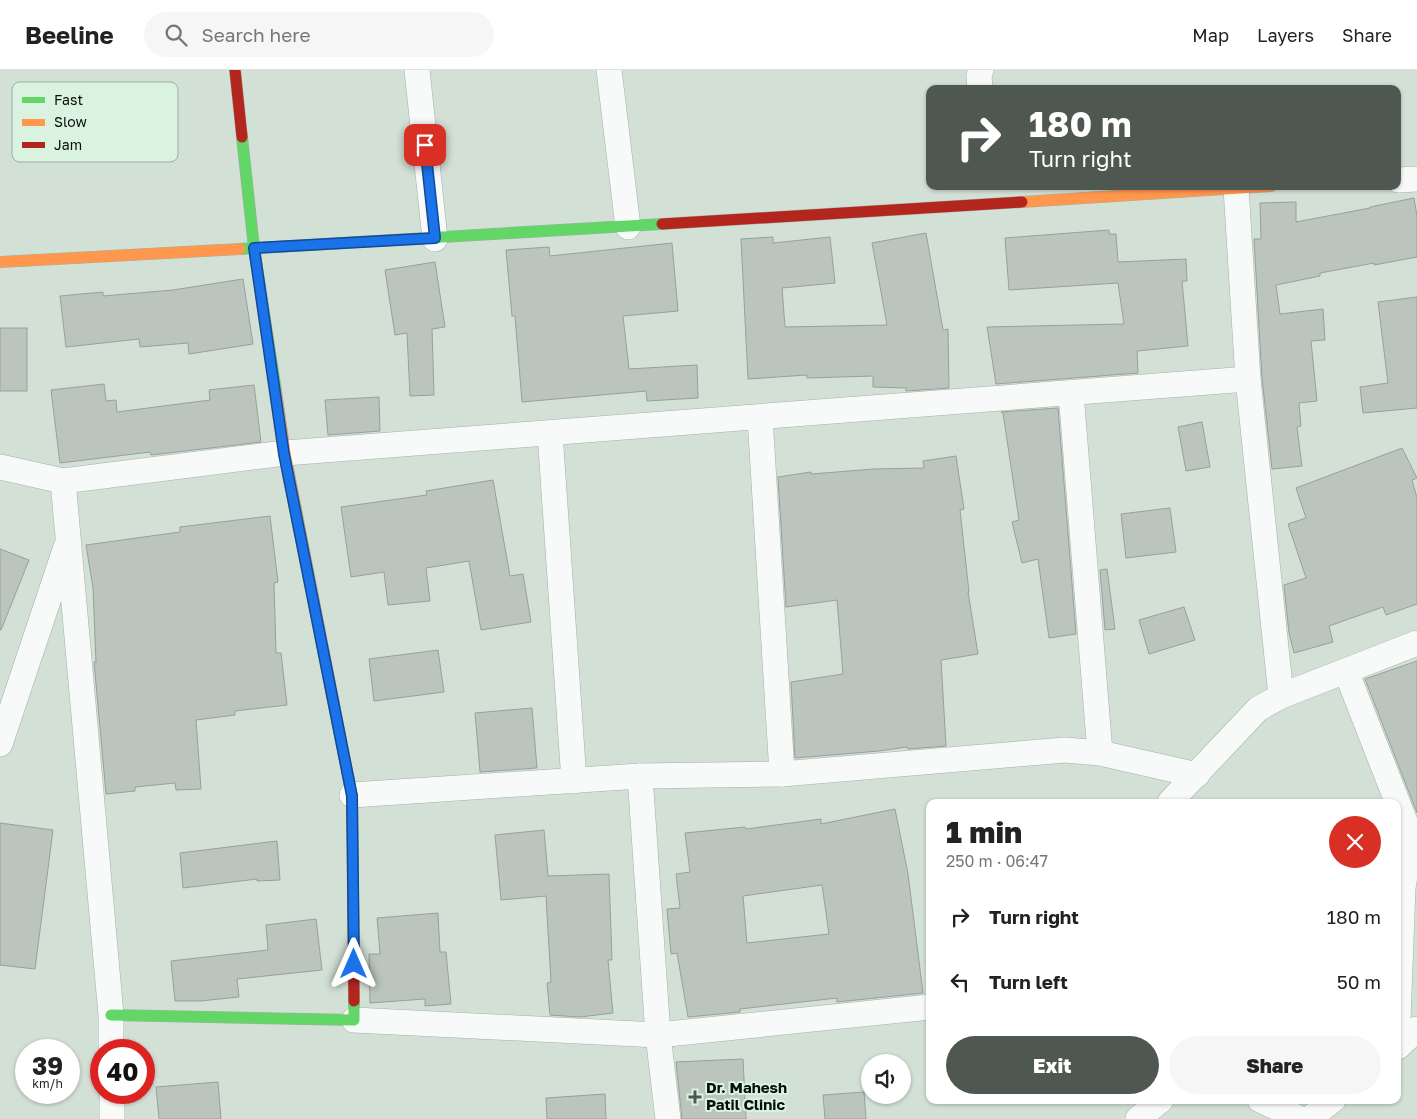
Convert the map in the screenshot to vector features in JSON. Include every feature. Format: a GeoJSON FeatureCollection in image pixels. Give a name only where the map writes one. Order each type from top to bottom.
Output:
{"type":"FeatureCollection","features":[{"type":"Feature","properties":{"kind":"street"},"geometry":{"type":"LineString","coordinates":[[235,70],[254,248],[284,454],[352,796],[354,1020]]}},
{"type":"Feature","properties":{"kind":"street"},"geometry":{"type":"LineString","coordinates":[[417,70],[435,238]]}},
{"type":"Feature","properties":{"kind":"street"},"geometry":{"type":"LineString","coordinates":[[610,70],[628,227]]}},
{"type":"Feature","properties":{"kind":"street"},"geometry":{"type":"LineString","coordinates":[[980,85],[981,70]]}},
{"type":"Feature","properties":{"kind":"street"},"geometry":{"type":"LineString","coordinates":[[1401,180],[1417,179]]}},
{"type":"Feature","properties":{"kind":"street"},"geometry":{"type":"LineString","coordinates":[[0,262],[628,227],[986,196],[1174,190]]}},
{"type":"Feature","properties":{"kind":"street"},"geometry":{"type":"LineString","coordinates":[[1236,190],[1248,379],[1281,696]]}},
{"type":"Feature","properties":{"kind":"street"},"geometry":{"type":"LineString","coordinates":[[0,467],[63,481],[284,454],[1248,379]]}},
{"type":"Feature","properties":{"kind":"street"},"geometry":{"type":"LineString","coordinates":[[1071,393],[1100,753]]}},
{"type":"Feature","properties":{"kind":"street"},"geometry":{"type":"LineString","coordinates":[[760,417],[782,774]]}},
{"type":"Feature","properties":{"kind":"street"},"geometry":{"type":"LineString","coordinates":[[550,433],[574,780]]}},
{"type":"Feature","properties":{"kind":"street"},"geometry":{"type":"LineString","coordinates":[[63,481],[111,1015],[111,1039]]}},
{"type":"Feature","properties":{"kind":"street"},"geometry":{"type":"LineString","coordinates":[[0,744],[69,537]]}},
{"type":"Feature","properties":{"kind":"street"},"geometry":{"type":"LineString","coordinates":[[1173,799],[1258,709],[1281,696],[1417,643]]}},
{"type":"Feature","properties":{"kind":"street"},"geometry":{"type":"LineString","coordinates":[[1346,671],[1395,799]]}},
{"type":"Feature","properties":{"kind":"street"},"geometry":{"type":"LineString","coordinates":[[352,796],[640,776],[782,774],[1065,750],[1100,753],[1197,775]]}},
{"type":"Feature","properties":{"kind":"street"},"geometry":{"type":"LineString","coordinates":[[640,776],[658,1035],[668,1119]]}},
{"type":"Feature","properties":{"kind":"street"},"geometry":{"type":"LineString","coordinates":[[1401,815],[1409,836],[1401,928]]}},
{"type":"Feature","properties":{"kind":"street"},"geometry":{"type":"LineString","coordinates":[[111,1015],[354,1020],[658,1035],[926,1007]]}},
{"type":"Feature","properties":{"kind":"street"},"geometry":{"type":"LineString","coordinates":[[1401,1044],[1417,1029]]}},
{"type":"Feature","properties":{"kind":"street"},"geometry":{"type":"LineString","coordinates":[[112,1104],[112,1119]]}},
{"type":"Feature","properties":{"kind":"street"},"geometry":{"type":"LineString","coordinates":[[1138,1119],[1156,1104]]}},
{"type":"Feature","properties":{"kind":"street"},"geometry":{"type":"LineString","coordinates":[[1269,1104],[1301,1119]]}},
{"type":"Feature","properties":{"kind":"street"},"geometry":{"type":"LineString","coordinates":[[1309,1119],[1328,1104]]}},
{"type":"Feature","properties":{"kind":"building"},"geometry":{"type":"Polygon","coordinates":[[[1414,198],[1417,216],[1417,257],[1320,273],[1320,276],[1276,285],[1280,314],[1323,309],[1325,340],[1311,341],[1317,401],[1299,403],[1301,426],[1297,427],[1302,466],[1272,469],[1262,378],[1254,239],[1261,239],[1260,203],[1296,202],[1296,222],[1414,198]]]}},
{"type":"Feature","properties":{"kind":"building"},"geometry":{"type":"Polygon","coordinates":[[[1109,230],[1109,234],[1116,234],[1118,262],[1186,259],[1187,281],[1182,281],[1188,346],[1137,351],[1138,373],[996,384],[987,327],[1124,324],[1118,283],[1009,290],[1005,238],[1109,230]]]}},
{"type":"Feature","properties":{"kind":"building"},"geometry":{"type":"Polygon","coordinates":[[[926,233],[943,330],[948,329],[949,388],[906,391],[906,388],[873,387],[873,376],[807,378],[807,375],[748,379],[741,239],[773,237],[773,243],[830,237],[835,283],[782,288],[785,327],[887,325],[872,243],[926,233]]]}},
{"type":"Feature","properties":{"kind":"building"},"geometry":{"type":"Polygon","coordinates":[[[672,243],[678,311],[623,316],[629,369],[697,365],[698,398],[647,401],[646,391],[522,402],[515,316],[512,316],[506,250],[549,247],[550,256],[672,243]]]}},
{"type":"Feature","properties":{"kind":"building"},"geometry":{"type":"Polygon","coordinates":[[[435,262],[445,327],[432,329],[434,395],[410,396],[407,333],[395,335],[385,270],[435,262]]]}},
{"type":"Feature","properties":{"kind":"building"},"geometry":{"type":"Polygon","coordinates":[[[243,279],[253,344],[189,354],[188,343],[140,347],[139,339],[66,347],[60,296],[103,292],[103,296],[173,290],[243,279]]]}},
{"type":"Feature","properties":{"kind":"building"},"geometry":{"type":"Polygon","coordinates":[[[1417,297],[1417,408],[1363,413],[1360,387],[1388,383],[1378,302],[1417,297]]]}},
{"type":"Feature","properties":{"kind":"building"},"geometry":{"type":"Polygon","coordinates":[[[0,328],[27,328],[27,391],[0,391],[0,328]]]}},
{"type":"Feature","properties":{"kind":"building"},"geometry":{"type":"Polygon","coordinates":[[[104,384],[106,401],[116,400],[117,412],[210,400],[209,390],[254,385],[261,442],[151,455],[150,452],[60,463],[51,390],[104,384]]]}},
{"type":"Feature","properties":{"kind":"building"},"geometry":{"type":"Polygon","coordinates":[[[379,397],[380,431],[328,435],[325,400],[379,397]]]}},
{"type":"Feature","properties":{"kind":"building"},"geometry":{"type":"Polygon","coordinates":[[[1058,408],[1076,634],[1049,638],[1038,559],[1022,563],[1012,522],[1019,520],[1003,413],[1001,412],[1058,408]]]}},
{"type":"Feature","properties":{"kind":"building"},"geometry":{"type":"Polygon","coordinates":[[[1202,422],[1210,467],[1186,471],[1178,427],[1202,422]]]}},
{"type":"Feature","properties":{"kind":"building"},"geometry":{"type":"Polygon","coordinates":[[[1402,448],[1417,478],[1412,480],[1417,498],[1417,604],[1386,615],[1383,607],[1329,626],[1333,642],[1294,653],[1289,633],[1284,585],[1306,578],[1288,524],[1306,518],[1296,488],[1402,448]]]}},
{"type":"Feature","properties":{"kind":"building"},"geometry":{"type":"Polygon","coordinates":[[[956,456],[964,509],[960,510],[968,592],[978,654],[941,660],[946,746],[908,749],[907,747],[795,758],[791,682],[843,674],[837,600],[786,607],[778,477],[811,472],[811,474],[874,469],[924,468],[923,461],[956,456]]]}},
{"type":"Feature","properties":{"kind":"building"},"geometry":{"type":"Polygon","coordinates":[[[493,480],[510,576],[523,574],[531,622],[481,630],[469,561],[426,568],[430,601],[388,605],[384,572],[351,577],[341,507],[427,495],[426,491],[493,480]]]}},
{"type":"Feature","properties":{"kind":"building"},"geometry":{"type":"Polygon","coordinates":[[[1170,508],[1176,552],[1126,558],[1121,514],[1170,508]]]}},
{"type":"Feature","properties":{"kind":"building"},"geometry":{"type":"Polygon","coordinates":[[[270,516],[278,582],[274,583],[276,653],[281,653],[287,705],[235,711],[235,715],[196,720],[201,789],[176,790],[175,783],[135,787],[135,791],[106,794],[94,662],[96,662],[93,588],[86,545],[180,532],[180,527],[270,516]]]}},
{"type":"Feature","properties":{"kind":"building"},"geometry":{"type":"Polygon","coordinates":[[[0,549],[29,560],[1,630],[0,630],[0,549]]]}},
{"type":"Feature","properties":{"kind":"building"},"geometry":{"type":"Polygon","coordinates":[[[1107,569],[1115,629],[1105,630],[1100,570],[1107,569]]]}},
{"type":"Feature","properties":{"kind":"building"},"geometry":{"type":"Polygon","coordinates":[[[1184,607],[1195,640],[1149,654],[1139,620],[1184,607]]]}},
{"type":"Feature","properties":{"kind":"building"},"geometry":{"type":"Polygon","coordinates":[[[438,650],[444,692],[374,701],[369,659],[438,650]]]}},
{"type":"Feature","properties":{"kind":"building"},"geometry":{"type":"Polygon","coordinates":[[[1417,661],[1417,813],[1365,679],[1417,661]]]}},
{"type":"Feature","properties":{"kind":"building"},"geometry":{"type":"Polygon","coordinates":[[[532,708],[537,768],[480,772],[475,713],[532,708]]]}},
{"type":"Feature","properties":{"kind":"building"},"geometry":{"type":"Polygon","coordinates":[[[895,809],[908,874],[923,993],[837,1002],[837,998],[740,1009],[740,1012],[688,1017],[677,953],[671,954],[667,909],[680,908],[676,874],[690,872],[685,833],[745,827],[746,829],[821,819],[821,824],[895,809]],[[822,885],[743,896],[747,943],[829,934],[822,885]]]}},
{"type":"Feature","properties":{"kind":"building"},"geometry":{"type":"Polygon","coordinates":[[[0,823],[53,830],[35,969],[0,965],[0,823]]]}},
{"type":"Feature","properties":{"kind":"building"},"geometry":{"type":"Polygon","coordinates":[[[544,830],[548,876],[609,874],[612,960],[608,960],[613,1013],[580,1017],[550,1015],[547,983],[551,982],[546,896],[501,900],[495,835],[544,830]]]}},
{"type":"Feature","properties":{"kind":"building"},"geometry":{"type":"Polygon","coordinates":[[[277,841],[280,880],[257,881],[257,879],[183,888],[180,853],[277,841]]]}},
{"type":"Feature","properties":{"kind":"building"},"geometry":{"type":"Polygon","coordinates":[[[438,913],[440,952],[446,952],[451,1004],[425,1006],[425,999],[370,1003],[369,954],[380,954],[377,918],[438,913]]]}},
{"type":"Feature","properties":{"kind":"building"},"geometry":{"type":"Polygon","coordinates":[[[316,919],[322,970],[237,979],[239,997],[200,1001],[175,1001],[171,961],[268,950],[266,925],[316,919]]]}},
{"type":"Feature","properties":{"kind":"building"},"geometry":{"type":"Polygon","coordinates":[[[743,1059],[746,1119],[682,1119],[676,1062],[743,1059]]]}},
{"type":"Feature","properties":{"kind":"building"},"geometry":{"type":"Polygon","coordinates":[[[218,1082],[221,1119],[159,1119],[156,1087],[218,1082]]]}},
{"type":"Feature","properties":{"kind":"building"},"geometry":{"type":"Polygon","coordinates":[[[861,1092],[861,1104],[865,1104],[866,1119],[825,1119],[823,1095],[861,1092]]]}},
{"type":"Feature","properties":{"kind":"building"},"geometry":{"type":"Polygon","coordinates":[[[605,1094],[606,1119],[547,1119],[546,1098],[605,1094]]]}},
{"type":"Feature","properties":{"kind":"traffic: fast"},"geometry":{"type":"LineString","coordinates":[[242,137],[254,248],[276,391]]}},
{"type":"Feature","properties":{"kind":"traffic: fast"},"geometry":{"type":"LineString","coordinates":[[240,249],[662,224]]}},
{"type":"Feature","properties":{"kind":"traffic: fast"},"geometry":{"type":"LineString","coordinates":[[111,1015],[354,1020],[354,1001]]}},
{"type":"Feature","properties":{"kind":"traffic: slow"},"geometry":{"type":"LineString","coordinates":[[1022,202],[1209,190]]}},
{"type":"Feature","properties":{"kind":"traffic: slow"},"geometry":{"type":"LineString","coordinates":[[0,262],[240,249]]}},
{"type":"Feature","properties":{"kind":"traffic: slow"},"geometry":{"type":"LineString","coordinates":[[276,391],[285,453],[346,766]]}},
{"type":"Feature","properties":{"kind":"traffic: jam"},"geometry":{"type":"LineString","coordinates":[[235,70],[242,137]]}},
{"type":"Feature","properties":{"kind":"traffic: jam"},"geometry":{"type":"LineString","coordinates":[[662,224],[1022,202]]}},
{"type":"Feature","properties":{"kind":"traffic: jam"},"geometry":{"type":"LineString","coordinates":[[346,766],[352,795],[354,1001]]}},
{"type":"Feature","properties":{"kind":"place","name":"Dr. Mahesh Patil Clinic"},"geometry":{"type":"Point","coordinates":[695,1097]}},
{"type":"Feature","properties":{"kind":"route"},"geometry":{"type":"LineString","coordinates":[[354,964],[352,796],[284,454],[254,248],[435,238],[425,145]]}}]}
